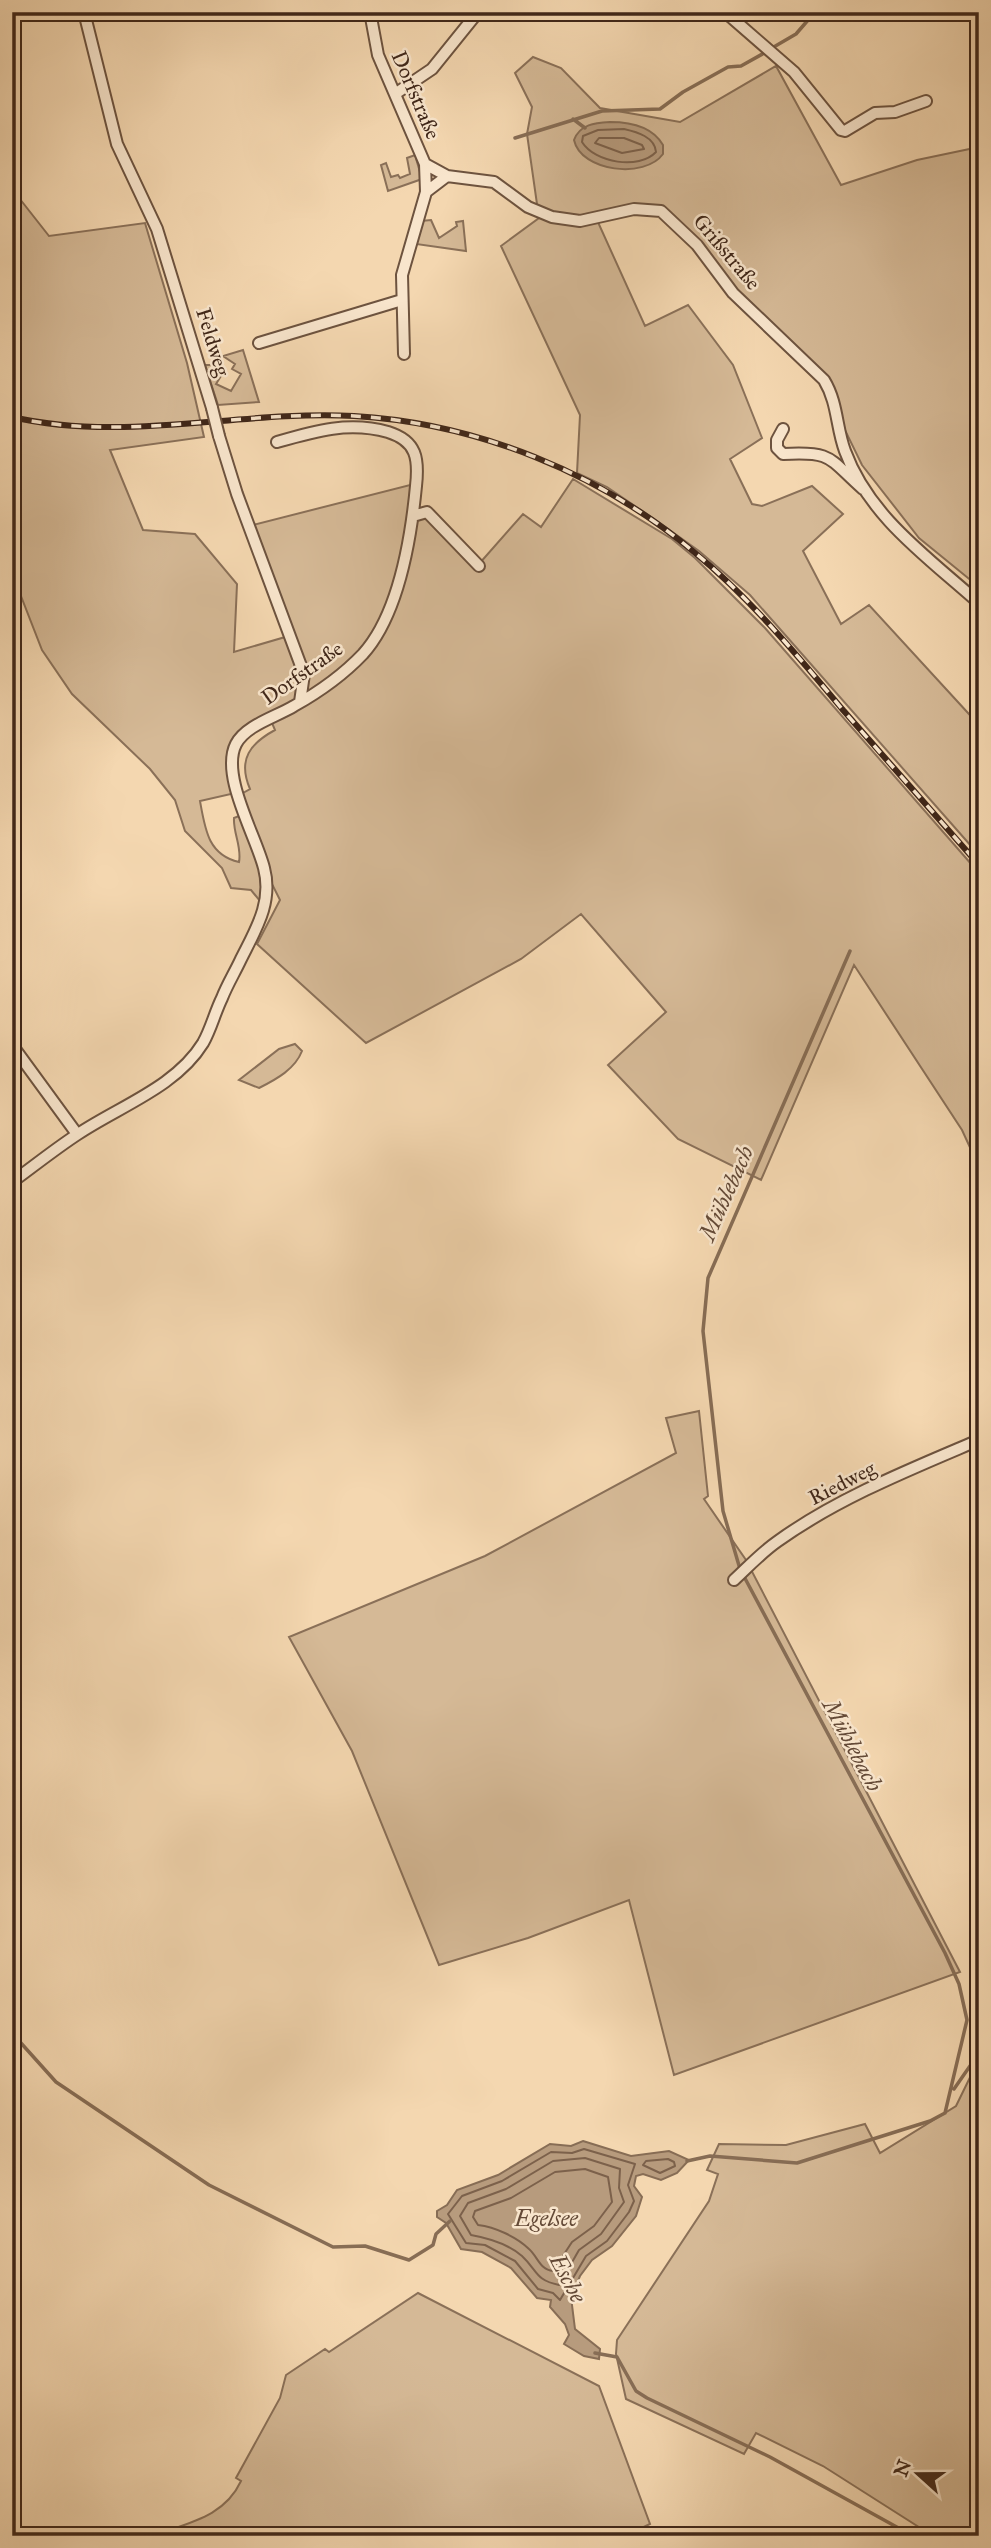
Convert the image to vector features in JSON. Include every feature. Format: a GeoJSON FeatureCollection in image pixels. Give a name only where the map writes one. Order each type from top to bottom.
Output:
{"type":"FeatureCollection","features":[{"type":"Feature","properties":{"kind":"street","name":"Feldweg"},"geometry":{"type":"LineString","coordinates":[[84,12],[117,144],[157,229],[237,494],[304,674],[300,702]]}},
{"type":"Feature","properties":{"kind":"street","name":"Dorfstraße"},"geometry":{"type":"LineString","coordinates":[[370,12],[377,55],[425,164],[426,192],[402,275],[404,354]]}},
{"type":"Feature","properties":{"kind":"street"},"geometry":{"type":"LineString","coordinates":[[395,94],[432,69],[478,12]]}},
{"type":"Feature","properties":{"kind":"street"},"geometry":{"type":"LineString","coordinates":[[725,12],[808,87],[841,130],[845,131],[875,113],[895,112],[926,101]]}},
{"type":"Feature","properties":{"kind":"street","name":"Grißstraße"},"geometry":{"type":"LineString","coordinates":[[425,164],[447,176],[494,182],[528,207],[552,217],[580,221],[651,208],[675,222],[733,293],[824,380],[832,393],[845,451],[869,495],[890,523],[916,549],[977,599]]}},
{"type":"Feature","properties":{"kind":"street"},"geometry":{"type":"LineString","coordinates":[[426,192],[447,176]]}},
{"type":"Feature","properties":{"kind":"street"},"geometry":{"type":"LineString","coordinates":[[259,343],[402,300]]}},
{"type":"Feature","properties":{"kind":"street","name":"Dorfstraße"},"geometry":{"type":"LineString","coordinates":[[77,1134],[172,1077],[204,1042],[222,996],[264,913],[266,897],[267,880],[258,842],[240,801],[233,765],[235,746],[244,732],[322,688],[356,660],[373,640],[401,576],[413,516],[418,471],[416,450],[410,441],[389,433],[344,427],[318,430],[277,442]]}},
{"type":"Feature","properties":{"kind":"street","name":"Grißstraße"},"geometry":{"type":"LineString","coordinates":[[783,429],[776,448],[783,454],[811,452],[830,457],[869,495]]}},
{"type":"Feature","properties":{"kind":"street"},"geometry":{"type":"LineString","coordinates":[[413,516],[427,512],[479,566]]}},
{"type":"Feature","properties":{"kind":"street"},"geometry":{"type":"LineString","coordinates":[[304,683],[322,688]]}},
{"type":"Feature","properties":{"kind":"street"},"geometry":{"type":"LineString","coordinates":[[12,1045],[77,1134],[12,1182]]}},
{"type":"Feature","properties":{"kind":"street","name":"Riedweg"},"geometry":{"type":"LineString","coordinates":[[740,1575],[777,1541],[802,1525],[854,1497],[979,1440]]}},
{"type":"Feature","properties":{"kind":"shaded area"},"geometry":{"type":"Polygon","coordinates":[[[533,57],[561,68],[600,108],[680,122],[776,66],[841,185],[917,160],[979,147],[979,587],[919,538],[862,465],[841,422],[833,393],[769,327],[698,246],[650,209],[597,220],[645,326],[688,305],[733,365],[762,438],[730,459],[752,504],[762,506],[812,486],[843,514],[803,551],[841,624],[869,605],[979,725],[979,855],[750,595],[699,551],[657,521],[607,487],[577,473],[580,415],[501,246],[539,218],[527,134],[532,107],[515,73],[533,57]]]}},
{"type":"Feature","properties":{"kind":"shaded area"},"geometry":{"type":"Polygon","coordinates":[[[415,155],[422,179],[388,191],[381,165],[386,163],[391,177],[398,175],[400,178],[410,174],[407,158],[415,155]]]}},
{"type":"Feature","properties":{"kind":"shaded area"},"geometry":{"type":"Polygon","coordinates":[[[16,161],[16,194],[49,236],[145,223],[187,363],[204,437],[110,450],[143,530],[195,534],[237,584],[234,652],[292,635],[253,525],[414,484],[413,515],[427,513],[479,564],[523,514],[541,527],[573,479],[672,539],[695,558],[765,628],[979,873],[979,1167],[962,1130],[854,965],[761,1180],[678,1139],[608,1065],[666,1012],[581,914],[521,959],[366,1043],[257,944],[280,900],[273,886],[260,901],[251,890],[231,888],[222,868],[185,831],[175,800],[150,769],[72,694],[42,650],[12,573],[12,162],[16,161]],[[272,723],[244,731],[232,765],[231,794],[200,801],[206,831],[214,847],[229,859],[239,862],[234,818],[244,814],[243,793],[250,789],[246,778],[246,761],[253,746],[275,730],[272,723]]]}},
{"type":"Feature","properties":{"kind":"shaded area"},"geometry":{"type":"Polygon","coordinates":[[[431,220],[439,238],[457,226],[456,222],[463,221],[466,251],[416,244],[421,221],[431,220]]]}},
{"type":"Feature","properties":{"kind":"shaded area"},"geometry":{"type":"Polygon","coordinates":[[[243,350],[259,402],[218,405],[205,365],[213,365],[224,371],[216,384],[231,391],[241,374],[232,369],[235,364],[223,356],[243,350]]]}},
{"type":"Feature","properties":{"kind":"shaded area"},"geometry":{"type":"Polygon","coordinates":[[[295,1044],[302,1051],[290,1068],[279,1077],[259,1088],[239,1080],[279,1049],[295,1044]]]}},
{"type":"Feature","properties":{"kind":"shaded area"},"geometry":{"type":"Polygon","coordinates":[[[699,1411],[708,1496],[704,1499],[746,1560],[960,1972],[674,2075],[629,1900],[528,1938],[439,1965],[352,1751],[289,1637],[485,1556],[676,1453],[666,1418],[699,1411]]]}},
{"type":"Feature","properties":{"kind":"shaded area"},"geometry":{"type":"Polygon","coordinates":[[[979,2059],[979,2536],[933,2536],[823,2466],[756,2433],[744,2454],[626,2399],[616,2354],[617,2340],[709,2201],[718,2174],[707,2170],[719,2144],[786,2145],[865,2124],[880,2153],[956,2106],[979,2059]]]}},
{"type":"Feature","properties":{"kind":"shaded area"},"geometry":{"type":"Polygon","coordinates":[[[418,2293],[599,2386],[650,2524],[625,2536],[152,2536],[203,2518],[225,2503],[234,2493],[241,2481],[236,2478],[280,2398],[286,2375],[325,2349],[329,2352],[418,2293]]]}},
{"type":"Feature","properties":{"kind":"water"},"geometry":{"type":"Polygon","coordinates":[[[610,122],[633,124],[647,129],[663,145],[663,154],[654,162],[629,169],[600,165],[588,159],[579,151],[574,140],[580,131],[589,125],[610,122]]]}},
{"type":"Feature","properties":{"kind":"water","name":"Egelsee"},"geometry":{"type":"Polygon","coordinates":[[[583,2141],[631,2156],[669,2151],[689,2160],[677,2173],[661,2180],[643,2174],[636,2176],[634,2186],[642,2197],[636,2216],[612,2246],[592,2260],[580,2276],[571,2297],[575,2329],[600,2349],[599,2359],[584,2356],[564,2344],[569,2335],[565,2324],[550,2307],[551,2300],[537,2298],[511,2268],[482,2252],[461,2249],[446,2223],[437,2217],[437,2211],[447,2205],[457,2190],[498,2175],[550,2144],[571,2146],[583,2141]]]}},
{"type":"Feature","properties":{"kind":"waterway","name":"Mühlebach"},"geometry":{"type":"LineString","coordinates":[[772,48],[796,34],[815,12]]}},
{"type":"Feature","properties":{"kind":"waterway","name":"Mühlebach"},"geometry":{"type":"LineString","coordinates":[[515,138],[602,111],[660,109],[683,92],[728,67],[741,66],[766,52]]}},
{"type":"Feature","properties":{"kind":"waterway","name":"Mühlebach"},"geometry":{"type":"LineString","coordinates":[[573,119],[585,128]]}},
{"type":"Feature","properties":{"kind":"waterway","name":"Mühlebach"},"geometry":{"type":"LineString","coordinates":[[687,2161],[710,2156],[797,2163],[930,2121],[945,2113],[967,2020],[959,1984],[945,1953],[740,1569],[723,1511],[703,1331],[708,1278],[850,951]]}},
{"type":"Feature","properties":{"kind":"waterway","name":"Esche"},"geometry":{"type":"LineString","coordinates":[[12,2033],[56,2082],[209,2185],[333,2247],[365,2246],[409,2260],[433,2245],[436,2234],[450,2221]]}},
{"type":"Feature","properties":{"kind":"waterway"},"geometry":{"type":"LineString","coordinates":[[954,2089],[979,2053]]}},
{"type":"Feature","properties":{"kind":"waterway","name":"Esche"},"geometry":{"type":"LineString","coordinates":[[595,2353],[617,2357],[636,2391],[647,2398],[770,2457],[913,2536]]}},
{"type":"Feature","properties":{"kind":"railway"},"geometry":{"type":"LineString","coordinates":[[12,417],[54,424],[140,427],[268,417],[354,416],[446,429],[491,441],[578,476],[619,498],[657,524],[694,552],[734,588],[790,648],[979,865]]}}]}
